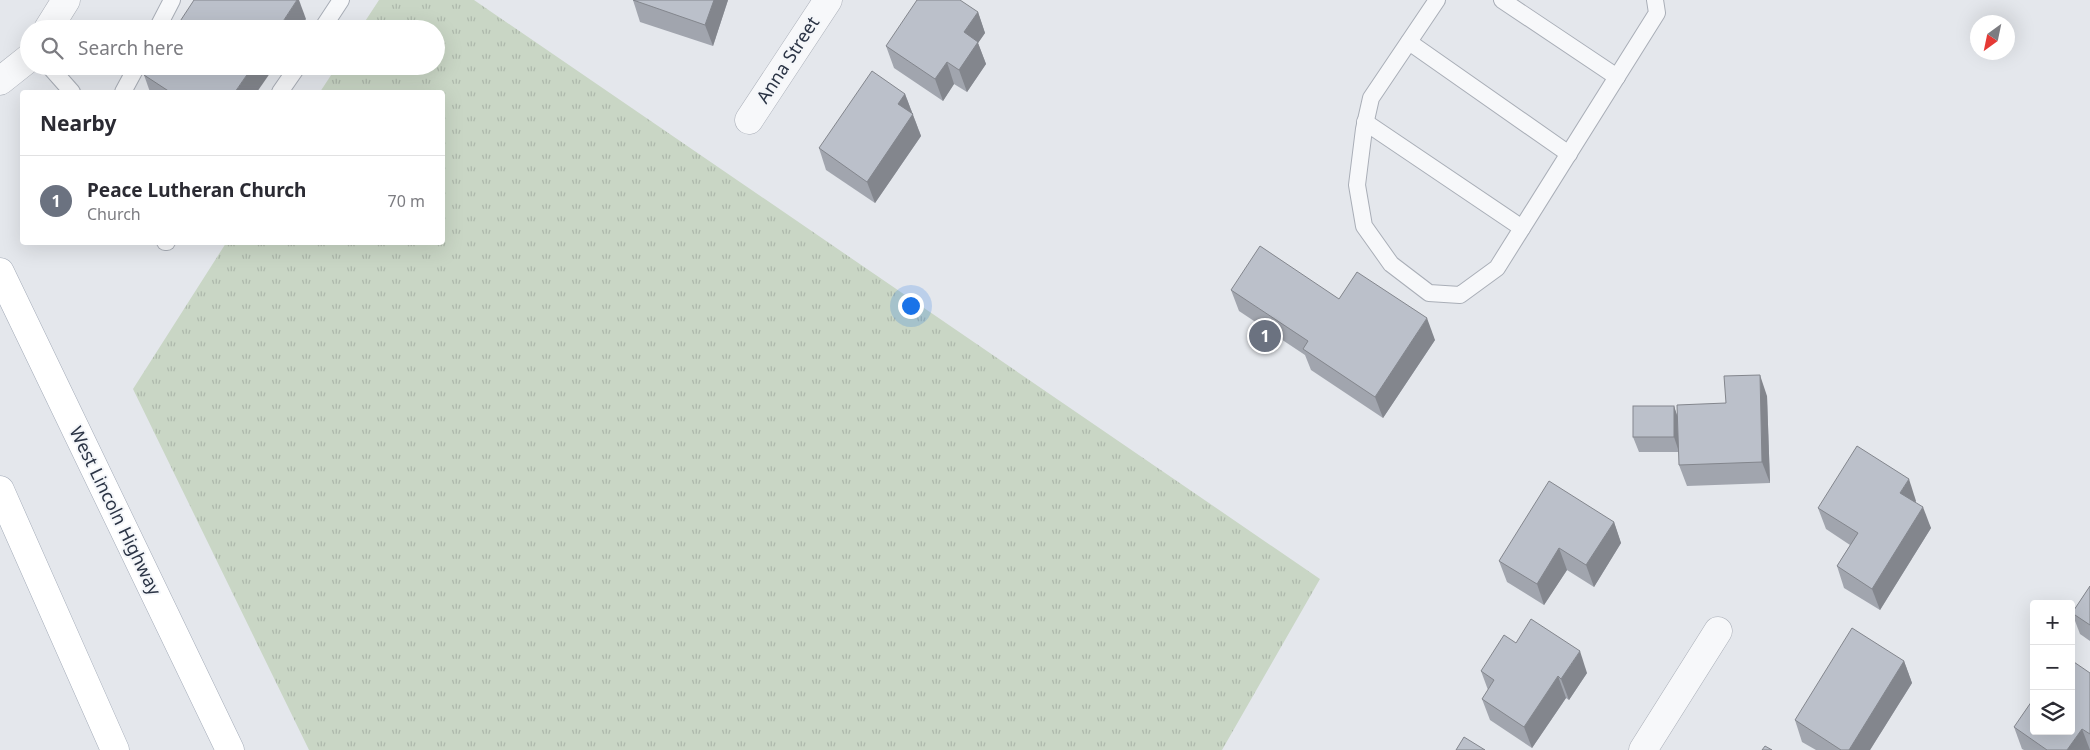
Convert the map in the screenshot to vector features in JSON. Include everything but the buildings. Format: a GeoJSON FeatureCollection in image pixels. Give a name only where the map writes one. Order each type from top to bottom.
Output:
{"type":"FeatureCollection","features":[{"type":"Feature","properties":{"kind":"main road","name":"West Lincoln Highway"},"geometry":{"type":"LineString","coordinates":[[0,272],[230,750]]}},
{"type":"Feature","properties":{"kind":"main road"},"geometry":{"type":"LineString","coordinates":[[0,490],[115,750]]}},
{"type":"Feature","properties":{"kind":"street"},"geometry":{"type":"LineString","coordinates":[[54,20],[66,0]]}},
{"type":"Feature","properties":{"kind":"street","name":"Anna Street"},"geometry":{"type":"LineString","coordinates":[[749,120],[828,0]]}},
{"type":"Feature","properties":{"kind":"street"},"geometry":{"type":"LineString","coordinates":[[0,82],[20,65]]}},
{"type":"Feature","properties":{"kind":"street"},"geometry":{"type":"LineString","coordinates":[[1643,750],[1718,631]]}},
{"type":"Feature","properties":{"kind":"lane"},"geometry":{"type":"LineString","coordinates":[[162,20],[172,0]]}},
{"type":"Feature","properties":{"kind":"lane"},"geometry":{"type":"LineString","coordinates":[[328,20],[341,0]]}},
{"type":"Feature","properties":{"kind":"lane"},"geometry":{"type":"LineString","coordinates":[[1437,0],[1370,98],[1357,185],[1364,226],[1391,264],[1429,293],[1460,295],[1498,268],[1657,13],[1655,0]]}},
{"type":"Feature","properties":{"kind":"lane"},"geometry":{"type":"LineString","coordinates":[[1502,0],[1617,77]]}},
{"type":"Feature","properties":{"kind":"lane"},"geometry":{"type":"LineString","coordinates":[[1409,42],[1569,154]]}},
{"type":"Feature","properties":{"kind":"lane"},"geometry":{"type":"LineString","coordinates":[[57,75],[70,90]]}},
{"type":"Feature","properties":{"kind":"lane"},"geometry":{"type":"LineString","coordinates":[[124,90],[132,75]]}},
{"type":"Feature","properties":{"kind":"lane"},"geometry":{"type":"LineString","coordinates":[[281,90],[292,75]]}},
{"type":"Feature","properties":{"kind":"lane"},"geometry":{"type":"LineString","coordinates":[[1365,122],[1522,228]]}},
{"type":"Feature","properties":{"kind":"green space"},"geometry":{"type":"Polygon","coordinates":[[[379,0],[474,0],[1320,579],[1222,750],[309,750],[133,389],[225,245],[445,245],[445,90],[321,90],[331,75],[445,75],[445,20],[366,20],[379,0]]]}},
{"type":"Feature","properties":{"kind":"place","name":"Peace Lutheran Church"},"geometry":{"type":"Point","coordinates":[1265,336]}}]}
